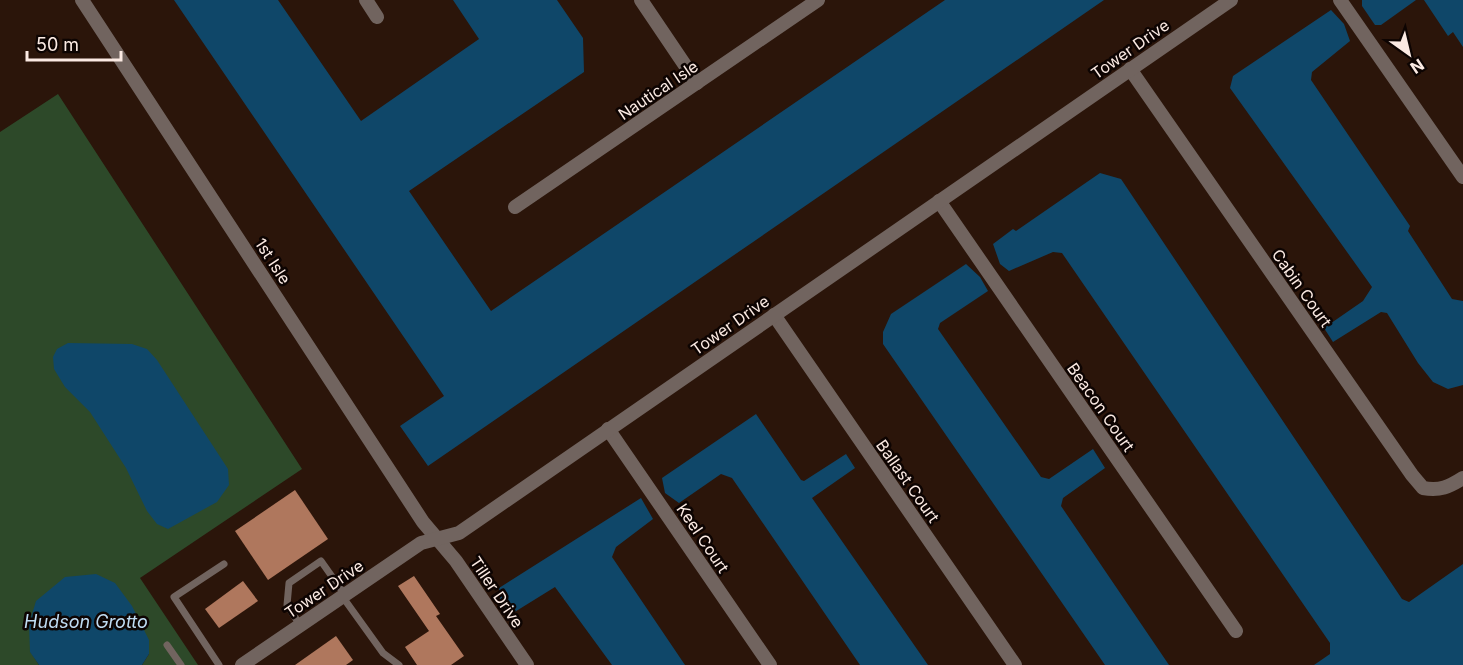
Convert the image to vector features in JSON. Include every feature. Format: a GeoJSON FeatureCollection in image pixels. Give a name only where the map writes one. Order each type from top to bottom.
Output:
{"type":"FeatureCollection","features":[{"type":"Feature","properties":{"kind":"street","name":"1st Isle"},"geometry":{"type":"LineString","coordinates":[[82,0],[423,522],[437,538]]}},
{"type":"Feature","properties":{"kind":"street"},"geometry":{"type":"LineString","coordinates":[[366,0],[377,17]]}},
{"type":"Feature","properties":{"kind":"street"},"geometry":{"type":"LineString","coordinates":[[641,0],[697,83]]}},
{"type":"Feature","properties":{"kind":"street","name":"Nautical Isle"},"geometry":{"type":"LineString","coordinates":[[515,207],[818,0]]}},
{"type":"Feature","properties":{"kind":"street","name":"Tower Drive"},"geometry":{"type":"LineString","coordinates":[[242,665],[421,543],[459,532],[1231,0]]}},
{"type":"Feature","properties":{"kind":"street"},"geometry":{"type":"LineString","coordinates":[[1340,0],[1463,177]]}},
{"type":"Feature","properties":{"kind":"street","name":"Cabin Court"},"geometry":{"type":"LineString","coordinates":[[1130,69],[1412,475],[1423,488],[1436,490],[1450,487],[1463,478]]}},
{"type":"Feature","properties":{"kind":"street","name":"Beacon Court"},"geometry":{"type":"LineString","coordinates":[[939,201],[1236,631]]}},
{"type":"Feature","properties":{"kind":"street","name":"Ballast Court"},"geometry":{"type":"LineString","coordinates":[[774,315],[1015,665]]}},
{"type":"Feature","properties":{"kind":"street","name":"Keel Court"},"geometry":{"type":"LineString","coordinates":[[608,429],[770,665]]}},
{"type":"Feature","properties":{"kind":"street","name":"Tiller Drive"},"geometry":{"type":"LineString","coordinates":[[437,538],[456,561],[527,665]]}},
{"type":"Feature","properties":{"kind":"lane"},"geometry":{"type":"LineString","coordinates":[[300,625],[287,605],[289,583],[321,561],[383,653],[399,665]]}},
{"type":"Feature","properties":{"kind":"lane"},"geometry":{"type":"LineString","coordinates":[[219,665],[174,597],[224,564]]}},
{"type":"Feature","properties":{"kind":"lane"},"geometry":{"type":"LineString","coordinates":[[167,645],[181,665]]}},
{"type":"Feature","properties":{"kind":"green space"},"geometry":{"type":"Polygon","coordinates":[[[58,94],[302,469],[140,578],[198,665],[142,665],[149,654],[30,651],[39,665],[0,665],[0,132],[58,94]]]}},
{"type":"Feature","properties":{"kind":"water"},"geometry":{"type":"Polygon","coordinates":[[[174,0],[278,0],[361,121],[479,39],[453,0],[557,0],[583,38],[584,72],[409,191],[491,311],[945,0],[1104,0],[428,466],[400,426],[444,396],[174,0]]]}},
{"type":"Feature","properties":{"kind":"water"},"geometry":{"type":"Polygon","coordinates":[[[1362,0],[1416,0],[1381,25],[1375,25],[1362,6],[1362,0]]]}},
{"type":"Feature","properties":{"kind":"water"},"geometry":{"type":"Polygon","coordinates":[[[1424,0],[1463,0],[1463,47],[1453,32],[1448,36],[1424,0]]]}},
{"type":"Feature","properties":{"kind":"water"},"geometry":{"type":"Polygon","coordinates":[[[1331,10],[1344,24],[1350,41],[1312,72],[1311,80],[1410,226],[1408,231],[1452,299],[1463,301],[1463,385],[1448,389],[1433,382],[1418,363],[1387,313],[1381,312],[1333,342],[1324,328],[1363,301],[1372,287],[1230,88],[1233,76],[1331,10]]]}},
{"type":"Feature","properties":{"kind":"water"},"geometry":{"type":"Polygon","coordinates":[[[1100,173],[1121,179],[1402,599],[1409,602],[1463,564],[1463,665],[1314,665],[1330,654],[1330,643],[1062,253],[1053,252],[1009,271],[1000,264],[993,244],[1013,229],[1016,231],[1100,173]]]}},
{"type":"Feature","properties":{"kind":"water"},"geometry":{"type":"Polygon","coordinates":[[[966,264],[980,277],[988,291],[940,323],[938,329],[1041,477],[1049,479],[1093,449],[1105,468],[1063,498],[1061,506],[1169,665],[1105,665],[883,344],[883,332],[891,314],[966,264]]]}},
{"type":"Feature","properties":{"kind":"water"},"geometry":{"type":"Polygon","coordinates":[[[68,343],[132,344],[147,349],[157,360],[228,469],[229,485],[217,502],[168,529],[157,524],[147,511],[126,468],[90,412],[65,387],[54,369],[53,357],[57,349],[68,343]]]}},
{"type":"Feature","properties":{"kind":"water"},"geometry":{"type":"Polygon","coordinates":[[[756,414],[801,480],[804,481],[846,454],[855,468],[812,498],[928,665],[860,665],[732,478],[721,474],[679,503],[665,493],[662,478],[756,414]]]}},
{"type":"Feature","properties":{"kind":"water"},"geometry":{"type":"Polygon","coordinates":[[[641,498],[653,519],[616,547],[612,557],[685,665],[612,665],[555,587],[513,613],[501,607],[499,588],[641,498]]]}},
{"type":"Feature","properties":{"kind":"water","name":"Hudson Grotto"},"geometry":{"type":"Polygon","coordinates":[[[96,574],[115,583],[132,606],[149,640],[149,654],[142,665],[39,665],[30,652],[29,624],[36,601],[65,577],[96,574]]]}},
{"type":"Feature","properties":{"kind":"building"},"geometry":{"type":"Polygon","coordinates":[[[295,490],[328,539],[268,580],[235,531],[295,490]]]}},
{"type":"Feature","properties":{"kind":"building"},"geometry":{"type":"Polygon","coordinates":[[[414,576],[440,614],[436,616],[464,656],[451,665],[417,665],[405,647],[429,631],[398,586],[414,576]]]}},
{"type":"Feature","properties":{"kind":"building"},"geometry":{"type":"Polygon","coordinates":[[[243,581],[258,601],[219,628],[205,609],[243,581]]]}},
{"type":"Feature","properties":{"kind":"building"},"geometry":{"type":"Polygon","coordinates":[[[336,636],[353,660],[346,665],[295,665],[336,636]]]}}]}
